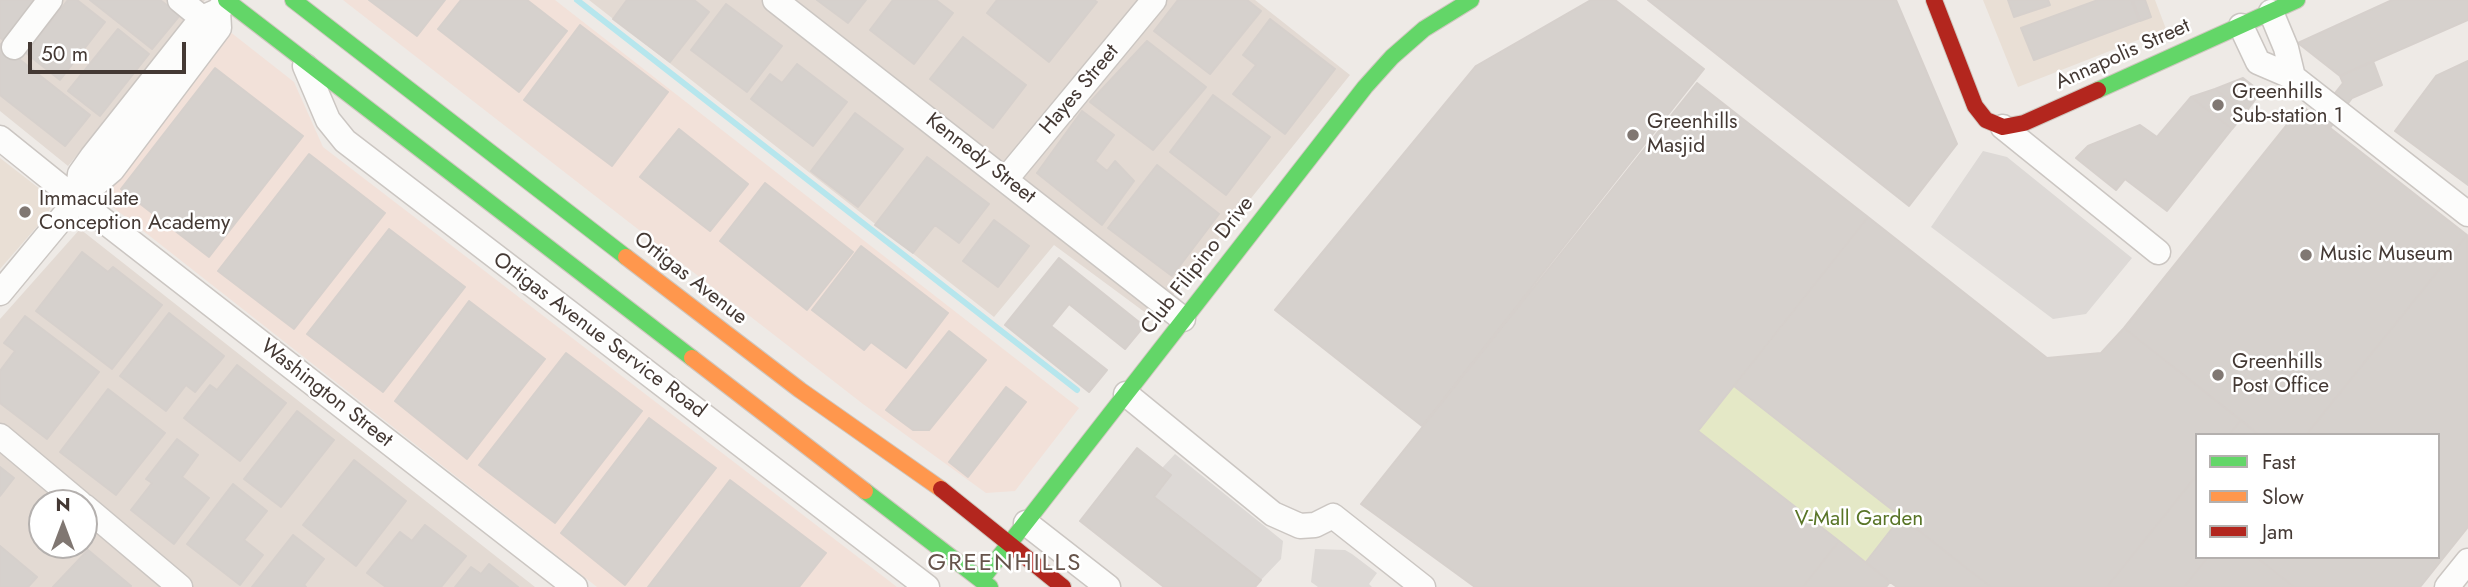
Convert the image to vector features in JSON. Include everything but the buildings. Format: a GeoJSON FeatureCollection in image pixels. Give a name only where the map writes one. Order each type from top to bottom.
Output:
{"type":"FeatureCollection","features":[{"type":"Feature","properties":{"kind":"main road","name":"Ortigas Avenue"},"geometry":{"type":"LineString","coordinates":[[293,0],[800,390],[917,470],[1063,587]]}},
{"type":"Feature","properties":{"kind":"main road","name":"Club Filipino Drive"},"geometry":{"type":"LineString","coordinates":[[985,583],[1009,544],[1183,319],[1392,57],[1424,29],[1471,0]]}},
{"type":"Feature","properties":{"kind":"main road"},"geometry":{"type":"LineString","coordinates":[[1934,0],[1975,106],[1986,120],[2003,127]]}},
{"type":"Feature","properties":{"kind":"main road","name":"Annapolis Street"},"geometry":{"type":"LineString","coordinates":[[2003,127],[2035,118],[2297,0]]}},
{"type":"Feature","properties":{"kind":"main road"},"geometry":{"type":"LineString","coordinates":[[220,6],[301,60],[985,583]]}},
{"type":"Feature","properties":{"kind":"main road"},"geometry":{"type":"LineString","coordinates":[[1048,575],[1072,576],[1093,587]]}},
{"type":"Feature","properties":{"kind":"street"},"geometry":{"type":"LineString","coordinates":[[14,47],[50,0]]}},
{"type":"Feature","properties":{"kind":"street"},"geometry":{"type":"LineString","coordinates":[[0,293],[77,200],[80,174],[102,163],[220,6],[180,0]]}},
{"type":"Feature","properties":{"kind":"street","name":"Kennedy Street"},"geometry":{"type":"LineString","coordinates":[[775,0],[1183,319]]}},
{"type":"Feature","properties":{"kind":"street","name":"Hayes Street"},"geometry":{"type":"LineString","coordinates":[[1006,179],[1150,1]]}},
{"type":"Feature","properties":{"kind":"street"},"geometry":{"type":"LineString","coordinates":[[2271,12],[2286,48],[2292,77]]}},
{"type":"Feature","properties":{"kind":"street"},"geometry":{"type":"LineString","coordinates":[[2241,26],[2258,62],[2292,77],[2468,214]]}},
{"type":"Feature","properties":{"kind":"street","name":"Ortigas Avenue Service Road"},"geometry":{"type":"LineString","coordinates":[[301,60],[328,120],[345,141],[927,587]]}},
{"type":"Feature","properties":{"kind":"street"},"geometry":{"type":"LineString","coordinates":[[2035,118],[2034,138],[2054,169]]}},
{"type":"Feature","properties":{"kind":"street"},"geometry":{"type":"LineString","coordinates":[[2003,127],[2158,251]]}},
{"type":"Feature","properties":{"kind":"street","name":"Washington Street"},"geometry":{"type":"LineString","coordinates":[[0,138],[575,587]]}},
{"type":"Feature","properties":{"kind":"street"},"geometry":{"type":"LineString","coordinates":[[1126,394],[1273,514],[1300,526],[1315,525],[1333,516],[1423,587]]}},
{"type":"Feature","properties":{"kind":"street"},"geometry":{"type":"LineString","coordinates":[[0,436],[63,489]]}},
{"type":"Feature","properties":{"kind":"street"},"geometry":{"type":"LineString","coordinates":[[98,518],[180,587]]}},
{"type":"Feature","properties":{"kind":"street"},"geometry":{"type":"LineString","coordinates":[[1026,523],[1108,587]]}},
{"type":"Feature","properties":{"kind":"street"},"geometry":{"type":"LineString","coordinates":[[2447,587],[2468,561]]}},
{"type":"Feature","properties":{"kind":"shaded area"},"geometry":{"type":"Polygon","coordinates":[[[0,0],[205,0],[68,166],[0,111],[0,0]]]}},
{"type":"Feature","properties":{"kind":"shaded area"},"geometry":{"type":"Polygon","coordinates":[[[343,0],[555,0],[1079,408],[1015,491],[986,493],[863,404],[343,0]]]}},
{"type":"Feature","properties":{"kind":"shaded area"},"geometry":{"type":"Polygon","coordinates":[[[589,0],[1255,0],[1350,75],[1154,319],[1054,245],[994,317],[589,0]]]}},
{"type":"Feature","properties":{"kind":"shaded area"},"geometry":{"type":"Polygon","coordinates":[[[1983,0],[2155,0],[2166,29],[2018,87],[1983,0]]]}},
{"type":"Feature","properties":{"kind":"shaded area"},"geometry":{"type":"Polygon","coordinates":[[[229,31],[294,82],[323,147],[897,587],[597,587],[100,197],[229,31]]]}},
{"type":"Feature","properties":{"kind":"shaded area"},"geometry":{"type":"Polygon","coordinates":[[[1983,151],[2007,157],[2132,258],[2086,314],[2053,319],[1931,227],[1983,151]]]}},
{"type":"Feature","properties":{"kind":"shaded area","name":"Immaculate Conception Academy"},"geometry":{"type":"Polygon","coordinates":[[[0,158],[49,196],[51,205],[48,214],[0,269],[0,158]]]}},
{"type":"Feature","properties":{"kind":"shaded area"},"geometry":{"type":"Polygon","coordinates":[[[80,229],[535,587],[0,587],[0,319],[80,229]]]}},
{"type":"Feature","properties":{"kind":"shaded area"},"geometry":{"type":"Polygon","coordinates":[[[1175,454],[1283,541],[1281,559],[1261,580],[1154,497],[1171,475],[1162,468],[1175,454]]]}},
{"type":"Feature","properties":{"kind":"shaded area"},"geometry":{"type":"Polygon","coordinates":[[[1315,549],[1345,550],[1352,554],[1377,573],[1369,584],[1372,587],[1318,587],[1311,582],[1315,549]]]}},
{"type":"Feature","properties":{"kind":"green space","name":"V-Mall Garden"},"geometry":{"type":"Polygon","coordinates":[[[1734,386],[1901,517],[1866,562],[1698,431],[1734,386]]]}},
{"type":"Feature","properties":{"kind":"waterway"},"geometry":{"type":"LineString","coordinates":[[577,0],[1077,390]]}},
{"type":"Feature","properties":{"kind":"traffic: fast"},"geometry":{"type":"LineString","coordinates":[[226,0],[692,358]]}},
{"type":"Feature","properties":{"kind":"traffic: fast"},"geometry":{"type":"LineString","coordinates":[[293,0],[626,257]]}},
{"type":"Feature","properties":{"kind":"traffic: fast"},"geometry":{"type":"LineString","coordinates":[[981,580],[1365,87],[1392,57],[1424,29],[1471,0]]}},
{"type":"Feature","properties":{"kind":"traffic: fast"},"geometry":{"type":"LineString","coordinates":[[2098,90],[2297,0]]}},
{"type":"Feature","properties":{"kind":"traffic: fast"},"geometry":{"type":"LineString","coordinates":[[865,491],[990,587]]}},
{"type":"Feature","properties":{"kind":"traffic: slow"},"geometry":{"type":"LineString","coordinates":[[626,257],[800,390],[941,489]]}},
{"type":"Feature","properties":{"kind":"traffic: slow"},"geometry":{"type":"LineString","coordinates":[[692,358],[865,491]]}},
{"type":"Feature","properties":{"kind":"traffic: jam"},"geometry":{"type":"LineString","coordinates":[[1934,0],[1975,106],[1986,120],[2003,127],[2024,123],[2098,90]]}},
{"type":"Feature","properties":{"kind":"traffic: jam"},"geometry":{"type":"LineString","coordinates":[[941,489],[1063,587]]}},
{"type":"Feature","properties":{"kind":"place","name":"Greenhills Sub-station 1"},"geometry":{"type":"Point","coordinates":[2218,105]}},
{"type":"Feature","properties":{"kind":"place","name":"Greenhills Masjid"},"geometry":{"type":"Point","coordinates":[1633,135]}},
{"type":"Feature","properties":{"kind":"place","name":"Immaculate Conception Academy"},"geometry":{"type":"Point","coordinates":[25,212]}},
{"type":"Feature","properties":{"kind":"place","name":"Music Museum"},"geometry":{"type":"Point","coordinates":[2306,255]}},
{"type":"Feature","properties":{"kind":"place","name":"Greenhills Post Office"},"geometry":{"type":"Point","coordinates":[2218,375]}},
{"type":"Feature","properties":{"kind":"district","name":"GREENHILLS"},"geometry":{"type":"Point","coordinates":[1005,564]}}]}
